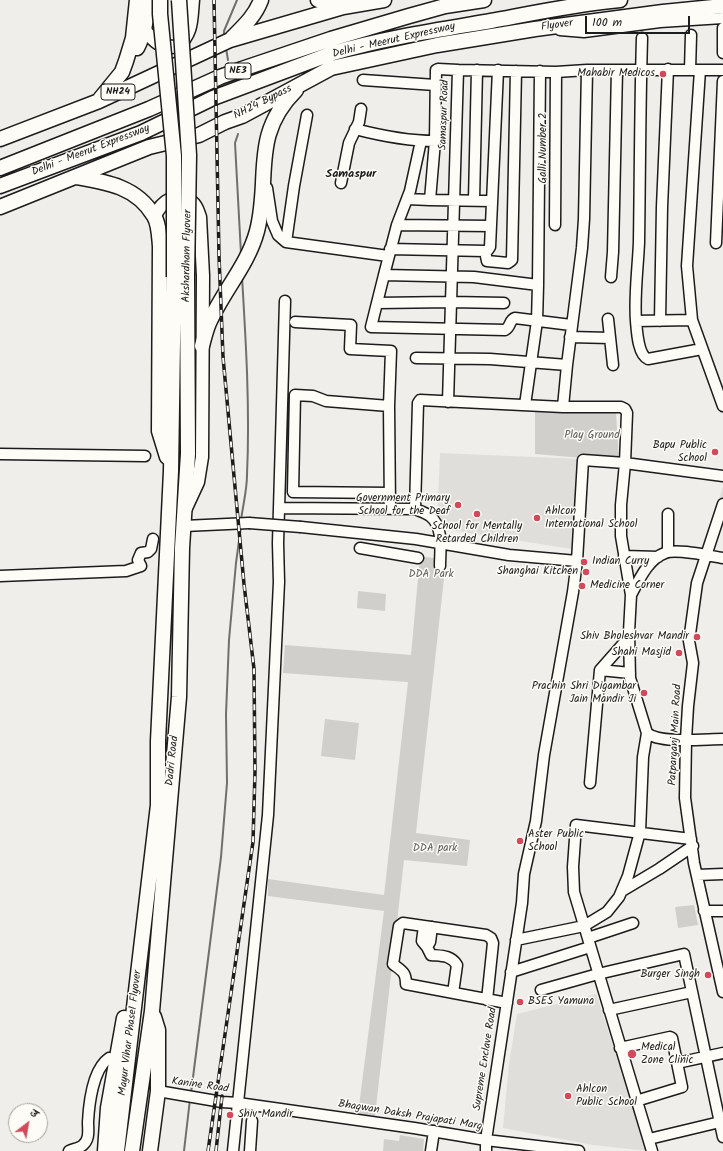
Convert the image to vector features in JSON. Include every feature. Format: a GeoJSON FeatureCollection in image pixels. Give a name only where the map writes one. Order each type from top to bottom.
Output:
{"type":"FeatureCollection","features":[{"type":"Feature","properties":{"kind":"highway"},"geometry":{"type":"LineString","coordinates":[[122,72],[133,38],[137,0]]}},
{"type":"Feature","properties":{"kind":"highway"},"geometry":{"type":"LineString","coordinates":[[99,101],[122,72],[134,54],[142,38],[148,0]]}},
{"type":"Feature","properties":{"kind":"highway","name":"Akshardham Flyover"},"geometry":{"type":"LineString","coordinates":[[160,0],[160,14],[174,156],[171,471]]}},
{"type":"Feature","properties":{"kind":"highway","name":"Akshardham Flyover"},"geometry":{"type":"LineString","coordinates":[[179,0],[190,155],[187,275],[188,454],[184,511]]}},
{"type":"Feature","properties":{"kind":"highway"},"geometry":{"type":"LineString","coordinates":[[230,40],[248,23],[257,10],[261,0]]}},
{"type":"Feature","properties":{"kind":"highway"},"geometry":{"type":"LineString","coordinates":[[318,0],[344,7]]}},
{"type":"Feature","properties":{"kind":"highway","name":"NH24"},"geometry":{"type":"LineString","coordinates":[[0,140],[99,101],[205,50],[230,40],[344,7],[384,0]]}},
{"type":"Feature","properties":{"kind":"highway","name":"Delhi - Meerut Expressway"},"geometry":{"type":"LineString","coordinates":[[0,168],[149,109],[220,77],[242,69],[331,39],[409,16],[445,6],[484,0]]}},
{"type":"Feature","properties":{"kind":"highway","name":"Delhi - Meerut Expressway"},"geometry":{"type":"LineString","coordinates":[[0,186],[141,133],[213,98],[333,53],[448,28],[594,3],[620,0]]}},
{"type":"Feature","properties":{"kind":"highway","name":"Flyover"},"geometry":{"type":"LineString","coordinates":[[535,29],[663,12],[723,6]]}},
{"type":"Feature","properties":{"kind":"highway","name":"NH24 Bypass"},"geometry":{"type":"LineString","coordinates":[[0,207],[149,147],[199,135],[225,122],[242,116],[330,68],[437,45],[535,29]]}},
{"type":"Feature","properties":{"kind":"highway"},"geometry":{"type":"LineString","coordinates":[[202,346],[209,323],[223,296],[245,263],[252,247],[260,216],[267,142],[273,122],[289,97],[310,78]]}},
{"type":"Feature","properties":{"kind":"highway"},"geometry":{"type":"LineString","coordinates":[[0,148],[29,129]]}},
{"type":"Feature","properties":{"kind":"highway"},"geometry":{"type":"LineString","coordinates":[[76,177],[115,185],[126,190],[144,203],[154,216],[158,228],[160,246],[159,431],[171,471]]}},
{"type":"Feature","properties":{"kind":"highway","name":"Dadri Road"},"geometry":{"type":"LineString","coordinates":[[145,916],[158,805],[158,733],[171,471]]}},
{"type":"Feature","properties":{"kind":"highway","name":"Dadri Road"},"geometry":{"type":"LineString","coordinates":[[152,1011],[179,697],[184,511]]}},
{"type":"Feature","properties":{"kind":"highway"},"geometry":{"type":"LineString","coordinates":[[105,1151],[108,1108],[114,1071],[132,967],[145,916]]}},
{"type":"Feature","properties":{"kind":"highway","name":"Mayur Vihar Phase1 Flyover"},"geometry":{"type":"LineString","coordinates":[[117,1151],[145,916]]}},
{"type":"Feature","properties":{"kind":"highway"},"geometry":{"type":"LineString","coordinates":[[150,1151],[158,1091],[158,1030],[152,1011]]}},
{"type":"Feature","properties":{"kind":"highway","name":"Mayur Vihar Phase1 Flyover"},"geometry":{"type":"LineString","coordinates":[[132,1151],[152,1011]]}},
{"type":"Feature","properties":{"kind":"main road"},"geometry":{"type":"LineString","coordinates":[[144,29],[152,39],[164,47],[177,47],[185,40],[189,32],[193,0]]}},
{"type":"Feature","properties":{"kind":"main road"},"geometry":{"type":"LineString","coordinates":[[154,216],[157,210],[168,200],[181,197],[192,202],[200,217],[203,276],[202,457],[198,482],[184,511]]}},
{"type":"Feature","properties":{"kind":"street"},"geometry":{"type":"LineString","coordinates":[[535,29],[584,32],[660,22],[723,18]]}},
{"type":"Feature","properties":{"kind":"street"},"geometry":{"type":"LineString","coordinates":[[723,28],[723,53]]}},
{"type":"Feature","properties":{"kind":"street"},"geometry":{"type":"LineString","coordinates":[[691,35],[695,70],[687,266],[692,320],[723,406]]}},
{"type":"Feature","properties":{"kind":"street"},"geometry":{"type":"LineString","coordinates":[[642,38],[638,220],[639,256],[635,309],[641,353],[644,358],[648,359],[702,349]]}},
{"type":"Feature","properties":{"kind":"street"},"geometry":{"type":"LineString","coordinates":[[430,200],[435,141],[436,70],[458,70]]}},
{"type":"Feature","properties":{"kind":"street","name":"Samaspur Road"},"geometry":{"type":"LineString","coordinates":[[448,402],[458,70],[556,72],[587,70],[723,70]]}},
{"type":"Feature","properties":{"kind":"street"},"geometry":{"type":"LineString","coordinates":[[474,200],[477,70]]}},
{"type":"Feature","properties":{"kind":"street"},"geometry":{"type":"LineString","coordinates":[[264,164],[272,221],[278,235],[286,242],[389,253],[488,250],[490,246],[498,70]]}},
{"type":"Feature","properties":{"kind":"street"},"geometry":{"type":"LineString","coordinates":[[563,407],[571,325],[580,268],[584,220],[587,70]]}},
{"type":"Feature","properties":{"kind":"street"},"geometry":{"type":"LineString","coordinates":[[611,277],[613,252],[617,70]]}},
{"type":"Feature","properties":{"kind":"street"},"geometry":{"type":"LineString","coordinates":[[660,321],[662,207],[668,70]]}},
{"type":"Feature","properties":{"kind":"street"},"geometry":{"type":"LineString","coordinates":[[485,251],[487,261],[508,263],[512,260],[516,71]]}},
{"type":"Feature","properties":{"kind":"street"},"geometry":{"type":"LineString","coordinates":[[525,405],[537,320],[540,72]]}},
{"type":"Feature","properties":{"kind":"street","name":"Galli Number 2"},"geometry":{"type":"LineString","coordinates":[[555,225],[556,72]]}},
{"type":"Feature","properties":{"kind":"street"},"geometry":{"type":"LineString","coordinates":[[363,80],[435,85]]}},
{"type":"Feature","properties":{"kind":"street"},"geometry":{"type":"LineString","coordinates":[[716,243],[723,81]]}},
{"type":"Feature","properties":{"kind":"street"},"geometry":{"type":"LineString","coordinates":[[341,183],[349,143],[361,117],[362,109]]}},
{"type":"Feature","properties":{"kind":"street"},"geometry":{"type":"LineString","coordinates":[[286,242],[294,186],[307,115]]}},
{"type":"Feature","properties":{"kind":"street"},"geometry":{"type":"LineString","coordinates":[[356,129],[396,138],[435,141]]}},
{"type":"Feature","properties":{"kind":"street"},"geometry":{"type":"LineString","coordinates":[[420,141],[413,181],[397,224],[370,327],[505,330],[509,327],[513,319],[537,320],[571,325]]}},
{"type":"Feature","properties":{"kind":"street"},"geometry":{"type":"LineString","coordinates":[[407,199],[492,201]]}},
{"type":"Feature","properties":{"kind":"street"},"geometry":{"type":"LineString","coordinates":[[397,224],[491,226]]}},
{"type":"Feature","properties":{"kind":"street"},"geometry":{"type":"LineString","coordinates":[[384,275],[480,278],[538,285]]}},
{"type":"Feature","properties":{"kind":"street"},"geometry":{"type":"LineString","coordinates":[[232,1151],[268,815],[278,582],[284,301]]}},
{"type":"Feature","properties":{"kind":"street"},"geometry":{"type":"LineString","coordinates":[[377,303],[504,303]]}},
{"type":"Feature","properties":{"kind":"street"},"geometry":{"type":"LineString","coordinates":[[608,319],[613,365]]}},
{"type":"Feature","properties":{"kind":"street"},"geometry":{"type":"LineString","coordinates":[[636,321],[692,320]]}},
{"type":"Feature","properties":{"kind":"street"},"geometry":{"type":"LineString","coordinates":[[295,322],[350,325],[350,349],[391,351],[389,406],[390,509]]}},
{"type":"Feature","properties":{"kind":"street"},"geometry":{"type":"LineString","coordinates":[[570,337],[610,338]]}},
{"type":"Feature","properties":{"kind":"street"},"geometry":{"type":"LineString","coordinates":[[416,358],[449,358],[567,365]]}},
{"type":"Feature","properties":{"kind":"street"},"geometry":{"type":"LineString","coordinates":[[292,492],[295,395],[313,396],[326,401],[389,406]]}},
{"type":"Feature","properties":{"kind":"street"},"geometry":{"type":"LineString","coordinates":[[415,509],[418,403],[420,400],[563,407],[621,406],[627,413],[625,463],[621,505],[621,536],[631,595],[630,673],[632,685],[647,733],[642,757],[640,832],[635,855],[622,891],[607,912],[584,926],[516,940]]}},
{"type":"Feature","properties":{"kind":"street"},"geometry":{"type":"LineString","coordinates":[[0,454],[145,456]]}},
{"type":"Feature","properties":{"kind":"street","name":"Supreme Enclave Road"},"geometry":{"type":"LineString","coordinates":[[486,1151],[486,1140],[522,903],[524,874],[536,821],[543,762],[573,592],[577,561],[583,460],[625,463]]}},
{"type":"Feature","properties":{"kind":"street"},"geometry":{"type":"LineString","coordinates":[[625,463],[723,476]]}},
{"type":"Feature","properties":{"kind":"street"},"geometry":{"type":"LineString","coordinates":[[280,492],[389,493]]}},
{"type":"Feature","properties":{"kind":"street","name":"Patparganj Main Road"},"geometry":{"type":"LineString","coordinates":[[723,504],[721,516],[697,583],[689,641],[693,663],[688,706],[685,798],[696,875],[721,975],[723,992]]}},
{"type":"Feature","properties":{"kind":"street"},"geometry":{"type":"LineString","coordinates":[[279,508],[415,509],[429,515],[438,524],[440,566]]}},
{"type":"Feature","properties":{"kind":"street"},"geometry":{"type":"LineString","coordinates":[[668,514],[668,552]]}},
{"type":"Feature","properties":{"kind":"street"},"geometry":{"type":"LineString","coordinates":[[184,526],[249,524],[301,527],[416,539],[509,555],[577,561]]}},
{"type":"Feature","properties":{"kind":"street"},"geometry":{"type":"LineString","coordinates":[[0,576],[126,571],[141,566],[138,560],[141,553],[148,552],[152,549],[152,540]]}},
{"type":"Feature","properties":{"kind":"street"},"geometry":{"type":"LineString","coordinates":[[360,548],[418,558]]}},
{"type":"Feature","properties":{"kind":"street"},"geometry":{"type":"LineString","coordinates":[[631,595],[648,566],[658,557],[668,552],[723,558]]}},
{"type":"Feature","properties":{"kind":"street"},"geometry":{"type":"LineString","coordinates":[[624,556],[658,557]]}},
{"type":"Feature","properties":{"kind":"street"},"geometry":{"type":"LineString","coordinates":[[590,783],[600,670],[630,636]]}},
{"type":"Feature","properties":{"kind":"street"},"geometry":{"type":"LineString","coordinates":[[600,670],[630,673]]}},
{"type":"Feature","properties":{"kind":"street"},"geometry":{"type":"LineString","coordinates":[[647,733],[651,736],[664,739],[723,739]]}},
{"type":"Feature","properties":{"kind":"street"},"geometry":{"type":"LineString","coordinates":[[652,1151],[574,892],[573,867],[576,825],[640,832],[692,843]]}},
{"type":"Feature","properties":{"kind":"street"},"geometry":{"type":"LineString","coordinates":[[622,891],[660,869],[692,843]]}},
{"type":"Feature","properties":{"kind":"street"},"geometry":{"type":"LineString","coordinates":[[696,875],[723,874]]}},
{"type":"Feature","properties":{"kind":"street"},"geometry":{"type":"LineString","coordinates":[[704,911],[723,911]]}},
{"type":"Feature","properties":{"kind":"street"},"geometry":{"type":"LineString","coordinates":[[487,1000],[493,943],[491,938],[486,935],[428,926],[404,923],[399,926],[393,964],[404,972],[406,976],[406,984],[487,1000],[508,999]]}},
{"type":"Feature","properties":{"kind":"street"},"geometry":{"type":"LineString","coordinates":[[511,972],[589,942],[633,923]]}},
{"type":"Feature","properties":{"kind":"street"},"geometry":{"type":"LineString","coordinates":[[428,926],[430,942],[426,947],[431,955],[448,957],[457,965],[453,993]]}},
{"type":"Feature","properties":{"kind":"street"},"geometry":{"type":"LineString","coordinates":[[541,990],[598,974],[684,954],[723,1137]]}},
{"type":"Feature","properties":{"kind":"street"},"geometry":{"type":"LineString","coordinates":[[609,1010],[692,992]]}},
{"type":"Feature","properties":{"kind":"street"},"geometry":{"type":"LineString","coordinates":[[620,1048],[672,1037],[682,1085],[681,1089],[636,1101]]}},
{"type":"Feature","properties":{"kind":"street"},"geometry":{"type":"LineString","coordinates":[[677,1063],[723,1053]]}},
{"type":"Feature","properties":{"kind":"street"},"geometry":{"type":"LineString","coordinates":[[69,1151],[82,1146],[88,1139],[88,1120],[94,1084],[103,1062],[109,1058]]}},
{"type":"Feature","properties":{"kind":"street","name":"Kanine Road"},"geometry":{"type":"LineString","coordinates":[[158,1091],[238,1103]]}},
{"type":"Feature","properties":{"kind":"street","name":"Bhagwan Daksh Prajapati Marg"},"geometry":{"type":"LineString","coordinates":[[238,1103],[434,1131],[486,1140],[579,1151]]}},
{"type":"Feature","properties":{"kind":"street"},"geometry":{"type":"LineString","coordinates":[[250,1151],[252,1121]]}},
{"type":"Feature","properties":{"kind":"street"},"geometry":{"type":"LineString","coordinates":[[649,1139],[720,1122]]}},
{"type":"Feature","properties":{"kind":"street"},"geometry":{"type":"LineString","coordinates":[[431,1151],[434,1131]]}},
{"type":"Feature","properties":{"kind":"shaded area"},"geometry":{"type":"Polygon","coordinates":[[[440,453],[581,459],[578,550],[437,528],[440,453]]]}},
{"type":"Feature","properties":{"kind":"shaded area"},"geometry":{"type":"Polygon","coordinates":[[[723,487],[723,524],[704,584],[696,640],[700,663],[691,744],[692,797],[704,889],[693,886],[680,798],[679,745],[687,666],[683,641],[691,581],[723,487]]]}},
{"type":"Feature","properties":{"kind":"shaded area","name":"Ahlcon Public School"},"geometry":{"type":"Polygon","coordinates":[[[596,994],[648,1151],[593,1145],[503,1128],[509,1064],[517,1014],[596,994]]]}},
{"type":"Feature","properties":{"kind":"green space","name":"Play Ground"},"geometry":{"type":"Polygon","coordinates":[[[535,412],[616,413],[619,461],[535,454],[535,412]]]}},
{"type":"Feature","properties":{"kind":"green space"},"geometry":{"type":"Polygon","coordinates":[[[420,556],[446,560],[416,833],[470,840],[467,866],[404,860],[375,1116],[358,1114],[384,911],[268,896],[268,879],[384,895],[408,682],[283,673],[285,645],[411,655],[420,556]]]}},
{"type":"Feature","properties":{"kind":"green space"},"geometry":{"type":"Polygon","coordinates":[[[358,591],[386,594],[385,611],[357,608],[358,591]]]}},
{"type":"Feature","properties":{"kind":"green space"},"geometry":{"type":"Polygon","coordinates":[[[325,719],[359,723],[355,760],[321,756],[325,719]]]}},
{"type":"Feature","properties":{"kind":"green space"},"geometry":{"type":"Polygon","coordinates":[[[694,905],[698,925],[678,928],[675,907],[694,905]]]}},
{"type":"Feature","properties":{"kind":"green space"},"geometry":{"type":"Polygon","coordinates":[[[400,1135],[424,1139],[423,1151],[383,1151],[384,1139],[399,1141],[400,1135]]]}},
{"type":"Feature","properties":{"kind":"waterway"},"geometry":{"type":"LineString","coordinates":[[224,36],[224,31],[237,0]]}},
{"type":"Feature","properties":{"kind":"waterway"},"geometry":{"type":"LineString","coordinates":[[226,48],[228,60]]}},
{"type":"Feature","properties":{"kind":"waterway"},"geometry":{"type":"LineString","coordinates":[[238,134],[235,143],[241,254]]}},
{"type":"Feature","properties":{"kind":"waterway"},"geometry":{"type":"LineString","coordinates":[[241,520],[246,492],[248,450],[248,401],[242,277]]}},
{"type":"Feature","properties":{"kind":"waterway"},"geometry":{"type":"LineString","coordinates":[[191,1093],[221,857],[227,783],[226,714],[229,640],[241,526]]}},
{"type":"Feature","properties":{"kind":"waterway"},"geometry":{"type":"LineString","coordinates":[[184,1151],[190,1099]]}},
{"type":"Feature","properties":{"kind":"railway"},"geometry":{"type":"LineString","coordinates":[[208,1151],[253,842],[255,772],[254,669],[244,584],[223,357],[219,256],[214,0]]}},
{"type":"Feature","properties":{"kind":"railway"},"geometry":{"type":"LineString","coordinates":[[216,1151],[222,1096]]}},
{"type":"Feature","properties":{"kind":"place","name":"Mahabir Medicos"},"geometry":{"type":"Point","coordinates":[663,74]}},
{"type":"Feature","properties":{"kind":"place","name":"Bapu Public School"},"geometry":{"type":"Point","coordinates":[715,452]}},
{"type":"Feature","properties":{"kind":"place","name":"Government Primary School for the Deaf"},"geometry":{"type":"Point","coordinates":[458,505]}},
{"type":"Feature","properties":{"kind":"place","name":"School for Mentally Retarded Children"},"geometry":{"type":"Point","coordinates":[477,514]}},
{"type":"Feature","properties":{"kind":"place","name":"Ahlcon International School"},"geometry":{"type":"Point","coordinates":[537,518]}},
{"type":"Feature","properties":{"kind":"place","name":"Indian Curry"},"geometry":{"type":"Point","coordinates":[584,562]}},
{"type":"Feature","properties":{"kind":"place","name":"Shanghai Kitchen"},"geometry":{"type":"Point","coordinates":[586,572]}},
{"type":"Feature","properties":{"kind":"place","name":"Medicine Corner"},"geometry":{"type":"Point","coordinates":[582,586]}},
{"type":"Feature","properties":{"kind":"place","name":"Shiv Bholeshvar Mandir"},"geometry":{"type":"Point","coordinates":[697,637]}},
{"type":"Feature","properties":{"kind":"place","name":"Shahi Masjid"},"geometry":{"type":"Point","coordinates":[679,653]}},
{"type":"Feature","properties":{"kind":"place","name":"Prachin Shri Digambar Jain Mandir Ji"},"geometry":{"type":"Point","coordinates":[644,693]}},
{"type":"Feature","properties":{"kind":"place","name":"Aster Public School"},"geometry":{"type":"Point","coordinates":[520,841]}},
{"type":"Feature","properties":{"kind":"place","name":"Burger Singh"},"geometry":{"type":"Point","coordinates":[708,975]}},
{"type":"Feature","properties":{"kind":"place","name":"BSES Yamuna"},"geometry":{"type":"Point","coordinates":[520,1002]}},
{"type":"Feature","properties":{"kind":"place","name":"Medical Zone Clinic"},"geometry":{"type":"Point","coordinates":[632,1054]}},
{"type":"Feature","properties":{"kind":"place","name":"Ahlcon Public School"},"geometry":{"type":"Point","coordinates":[568,1096]}},
{"type":"Feature","properties":{"kind":"place","name":"Shiv Mandir"},"geometry":{"type":"Point","coordinates":[230,1115]}},
{"type":"Feature","properties":{"kind":"district","name":"Samaspur"},"geometry":{"type":"Point","coordinates":[351,175]}},
{"type":"Feature","properties":{"kind":"park label","name":"DDA Park"},"geometry":{"type":"Point","coordinates":[431,575]}},
{"type":"Feature","properties":{"kind":"park label","name":"DDA park"},"geometry":{"type":"Point","coordinates":[435,849]}}]}
